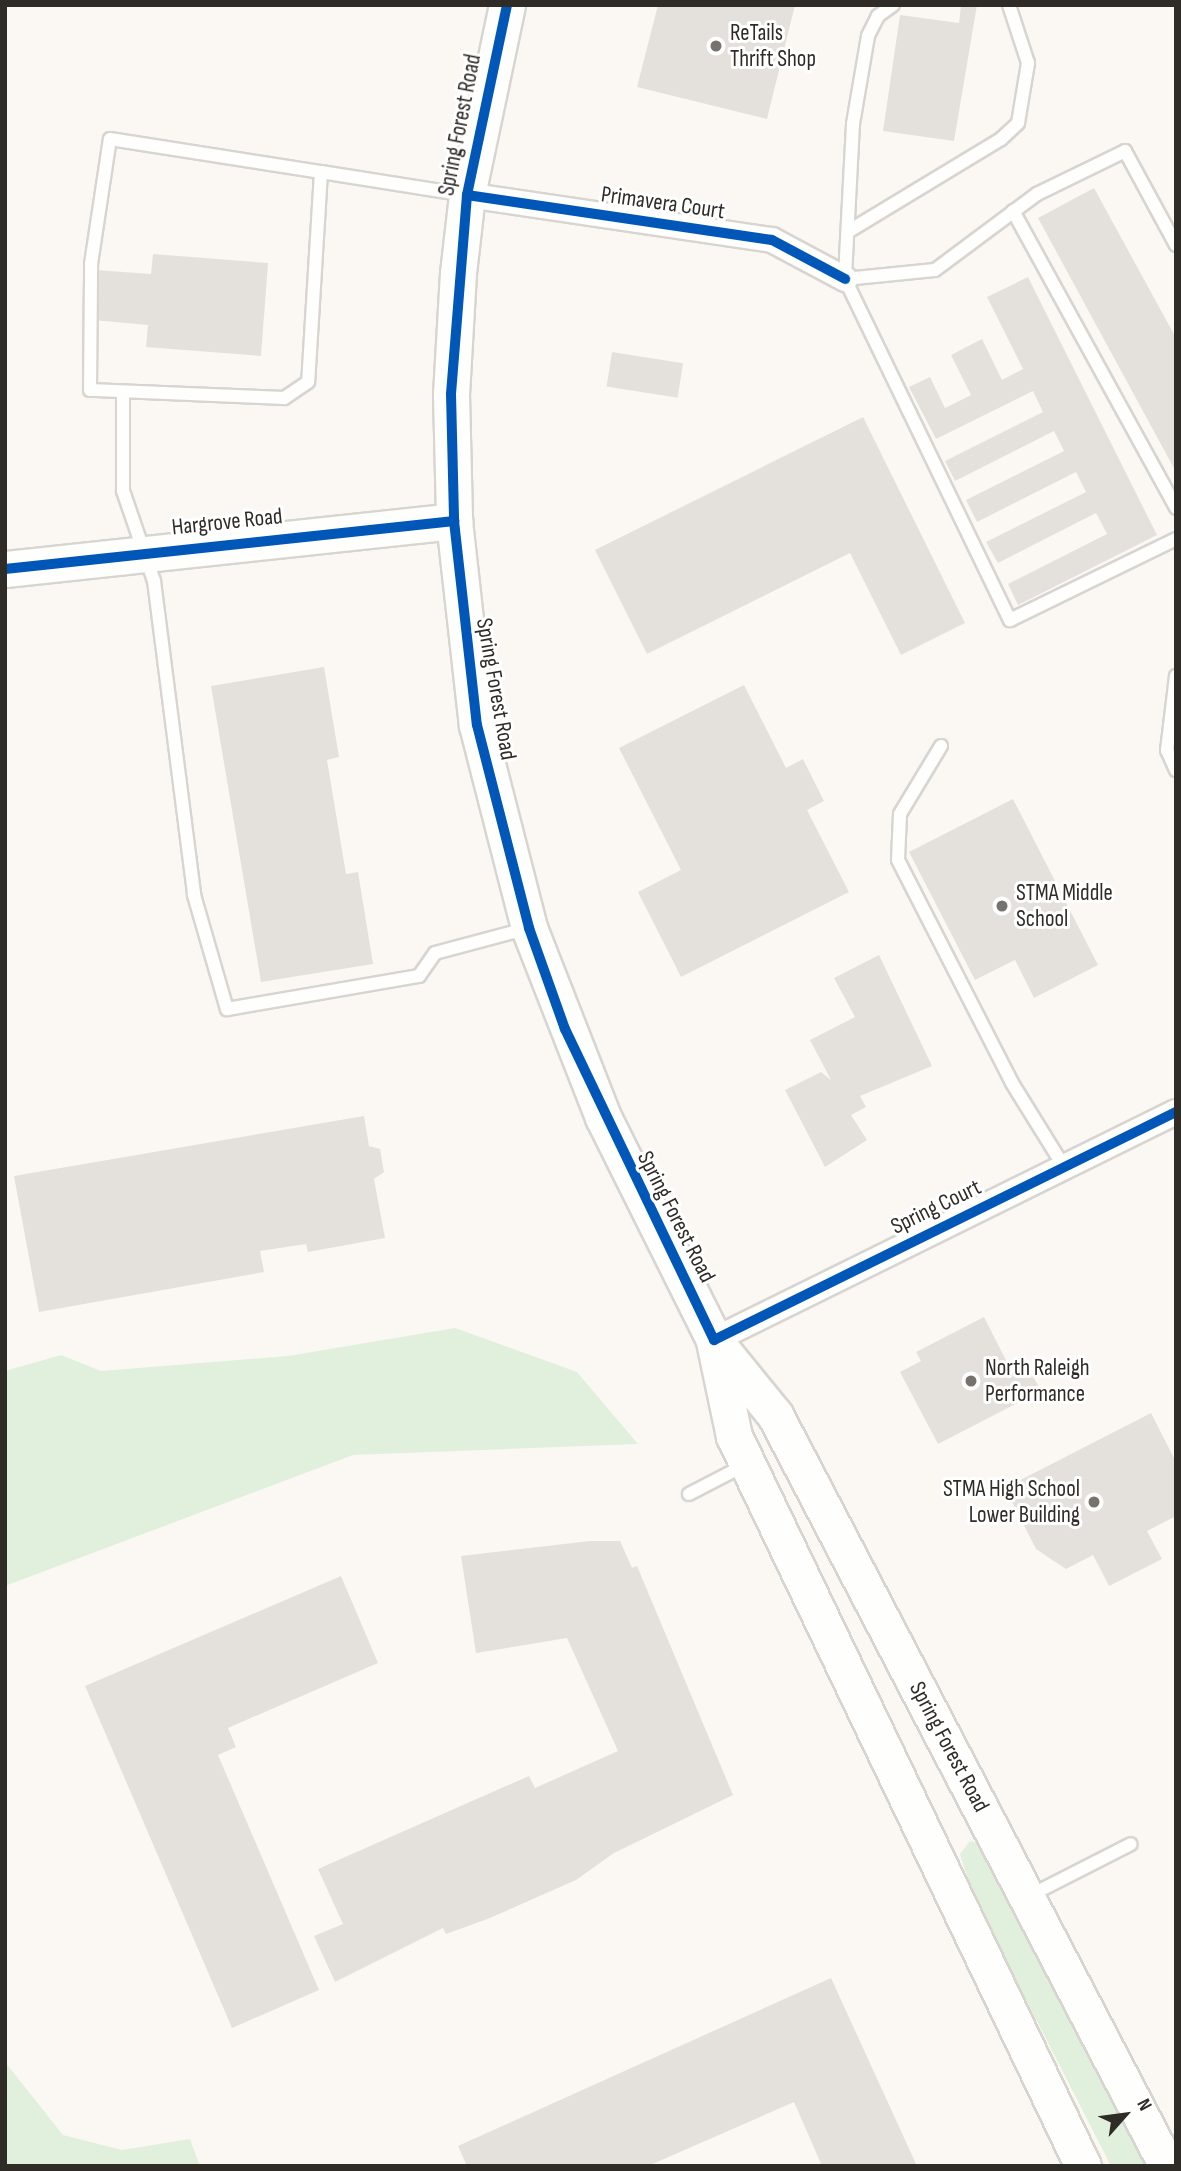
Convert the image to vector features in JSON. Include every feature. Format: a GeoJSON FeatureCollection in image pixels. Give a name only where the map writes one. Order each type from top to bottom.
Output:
{"type":"FeatureCollection","features":[{"type":"Feature","properties":{"kind":"main road","name":"Spring Forest Road"},"geometry":{"type":"LineString","coordinates":[[507,5],[467,195],[451,394],[454,521],[477,725],[529,928],[603,1117],[714,1340],[775,1415],[1167,2166]]}},
{"type":"Feature","properties":{"kind":"main road","name":"Hargrove Road"},"geometry":{"type":"LineString","coordinates":[[5,569],[454,521]]}},
{"type":"Feature","properties":{"kind":"main road","name":"Spring Forest Road"},"geometry":{"type":"LineString","coordinates":[[714,1340],[734,1436],[1083,2166]]}},
{"type":"Feature","properties":{"kind":"street","name":"Primavera Court"},"geometry":{"type":"LineString","coordinates":[[467,195],[772,240],[845,279]]}},
{"type":"Feature","properties":{"kind":"street","name":"Spring Court"},"geometry":{"type":"LineString","coordinates":[[714,1340],[1176,1112]]}},
{"type":"Feature","properties":{"kind":"lane"},"geometry":{"type":"LineString","coordinates":[[893,5],[878,16],[869,37],[853,124],[845,279],[1010,620],[1176,539]]}},
{"type":"Feature","properties":{"kind":"lane"},"geometry":{"type":"LineString","coordinates":[[849,231],[1001,139],[1018,122],[1028,63],[1009,5]]}},
{"type":"Feature","properties":{"kind":"lane"},"geometry":{"type":"LineString","coordinates":[[321,172],[308,382],[284,398],[90,390],[91,264],[110,139],[321,172],[467,195]]}},
{"type":"Feature","properties":{"kind":"lane"},"geometry":{"type":"LineString","coordinates":[[845,279],[934,270],[1013,211],[1125,151],[1176,245]]}},
{"type":"Feature","properties":{"kind":"lane"},"geometry":{"type":"LineString","coordinates":[[1013,211],[1176,508]]}},
{"type":"Feature","properties":{"kind":"lane"},"geometry":{"type":"LineString","coordinates":[[122,393],[123,491],[146,552],[194,895],[227,1009],[419,975],[435,953],[529,928]]}},
{"type":"Feature","properties":{"kind":"lane"},"geometry":{"type":"LineString","coordinates":[[1176,676],[1167,750],[1176,770]]}},
{"type":"Feature","properties":{"kind":"lane"},"geometry":{"type":"LineString","coordinates":[[940,746],[900,814],[898,860],[1012,1083],[1064,1167]]}},
{"type":"Feature","properties":{"kind":"lane"},"geometry":{"type":"LineString","coordinates":[[689,1493],[747,1463]]}},
{"type":"Feature","properties":{"kind":"lane"},"geometry":{"type":"LineString","coordinates":[[1028,1896],[1131,1844]]}},
{"type":"Feature","properties":{"kind":"green space"},"geometry":{"type":"Polygon","coordinates":[[[455,1328],[577,1372],[638,1444],[353,1455],[5,1586],[5,1371],[61,1355],[101,1371],[288,1356],[455,1328]]]}},
{"type":"Feature","properties":{"kind":"green space"},"geometry":{"type":"Polygon","coordinates":[[[970,1841],[985,1845],[1154,2166],[1111,2166],[973,1896],[960,1854],[970,1841]]]}},
{"type":"Feature","properties":{"kind":"green space"},"geometry":{"type":"Polygon","coordinates":[[[5,2062],[63,2135],[122,2150],[190,2139],[200,2166],[5,2166],[5,2062]]]}},
{"type":"Feature","properties":{"kind":"building","name":"ReTails Thrift Shop"},"geometry":{"type":"Polygon","coordinates":[[[658,5],[795,5],[767,119],[637,87],[658,5]]]}},
{"type":"Feature","properties":{"kind":"building"},"geometry":{"type":"Polygon","coordinates":[[[961,5],[977,5],[954,141],[883,131],[900,15],[959,23],[961,5]]]}},
{"type":"Feature","properties":{"kind":"building"},"geometry":{"type":"Polygon","coordinates":[[[1094,188],[1176,338],[1176,472],[1038,218],[1094,188]]]}},
{"type":"Feature","properties":{"kind":"building"},"geometry":{"type":"Polygon","coordinates":[[[153,254],[268,263],[261,356],[146,347],[148,325],[93,320],[96,270],[151,274],[153,254]]]}},
{"type":"Feature","properties":{"kind":"building"},"geometry":{"type":"Polygon","coordinates":[[[1028,277],[1157,535],[1018,605],[1008,584],[1107,534],[1096,513],[998,563],[986,542],[1086,492],[1076,472],[977,522],[966,500],[1064,451],[1054,431],[955,481],[945,461],[1043,412],[1033,391],[936,439],[909,387],[930,377],[945,408],[971,395],[951,355],[982,339],[1002,380],[1023,369],[987,297],[1028,277]]]}},
{"type":"Feature","properties":{"kind":"building"},"geometry":{"type":"Polygon","coordinates":[[[612,352],[683,363],[678,398],[607,387],[612,352]]]}},
{"type":"Feature","properties":{"kind":"building"},"geometry":{"type":"Polygon","coordinates":[[[863,417],[965,623],[901,655],[850,553],[647,654],[595,550],[863,417]]]}},
{"type":"Feature","properties":{"kind":"building"},"geometry":{"type":"Polygon","coordinates":[[[324,667],[339,757],[327,760],[346,874],[358,872],[373,964],[261,982],[211,686],[324,667]]]}},
{"type":"Feature","properties":{"kind":"building"},"geometry":{"type":"Polygon","coordinates":[[[744,685],[786,768],[803,759],[824,801],[807,810],[849,892],[681,977],[638,892],[681,870],[619,748],[744,685]]]}},
{"type":"Feature","properties":{"kind":"building","name":"STMA Middle School"},"geometry":{"type":"Polygon","coordinates":[[[1013,799],[1098,965],[1034,998],[1015,960],[975,980],[909,852],[1013,799]]]}},
{"type":"Feature","properties":{"kind":"building"},"geometry":{"type":"Polygon","coordinates":[[[879,955],[932,1066],[860,1096],[866,1107],[851,1115],[867,1140],[825,1167],[785,1090],[821,1072],[831,1080],[810,1040],[855,1017],[834,978],[879,955]]]}},
{"type":"Feature","properties":{"kind":"building"},"geometry":{"type":"Polygon","coordinates":[[[364,1116],[369,1146],[380,1149],[384,1172],[374,1179],[385,1238],[308,1252],[306,1244],[260,1251],[264,1272],[39,1312],[14,1176],[364,1116]]]}},
{"type":"Feature","properties":{"kind":"building","name":"North Raleigh Performance"},"geometry":{"type":"Polygon","coordinates":[[[984,1317],[1012,1372],[1027,1365],[1041,1391],[938,1444],[900,1372],[921,1361],[916,1352],[984,1317]]]}},
{"type":"Feature","properties":{"kind":"building","name":"STMA High School Lower Building"},"geometry":{"type":"Polygon","coordinates":[[[1151,1413],[1176,1462],[1176,1516],[1147,1531],[1162,1559],[1109,1586],[1093,1555],[1066,1569],[1036,1549],[1005,1488],[1151,1413]]]}},
{"type":"Feature","properties":{"kind":"building"},"geometry":{"type":"Polygon","coordinates":[[[590,1541],[620,1541],[632,1568],[637,1566],[733,1795],[614,1853],[576,1880],[490,1918],[446,1934],[443,1928],[335,1982],[314,1936],[343,1924],[318,1869],[529,1776],[535,1788],[618,1751],[567,1638],[476,1653],[461,1556],[590,1541]]]}},
{"type":"Feature","properties":{"kind":"building"},"geometry":{"type":"Polygon","coordinates":[[[341,1576],[378,1663],[228,1728],[236,1747],[218,1755],[319,1990],[232,2028],[85,1686],[341,1576]]]}},
{"type":"Feature","properties":{"kind":"building"},"geometry":{"type":"Polygon","coordinates":[[[831,1978],[917,2166],[822,2166],[794,2102],[648,2166],[467,2166],[458,2146],[831,1978]]]}},
{"type":"Feature","properties":{"kind":"cycle path"},"geometry":{"type":"LineString","coordinates":[[507,5],[467,195],[451,394],[454,521],[477,725],[529,928],[565,1029],[714,1340],[1176,1112]]}},
{"type":"Feature","properties":{"kind":"cycle path"},"geometry":{"type":"LineString","coordinates":[[467,195],[772,240],[845,279]]}},
{"type":"Feature","properties":{"kind":"cycle path"},"geometry":{"type":"LineString","coordinates":[[5,569],[454,521]]}},
{"type":"Feature","properties":{"kind":"place","name":"ReTails Thrift Shop"},"geometry":{"type":"Point","coordinates":[716,46]}},
{"type":"Feature","properties":{"kind":"place","name":"STMA Middle School"},"geometry":{"type":"Point","coordinates":[1002,906]}},
{"type":"Feature","properties":{"kind":"place","name":"North Raleigh Performance"},"geometry":{"type":"Point","coordinates":[971,1381]}},
{"type":"Feature","properties":{"kind":"place","name":"STMA High School Lower Building"},"geometry":{"type":"Point","coordinates":[1094,1502]}}]}
